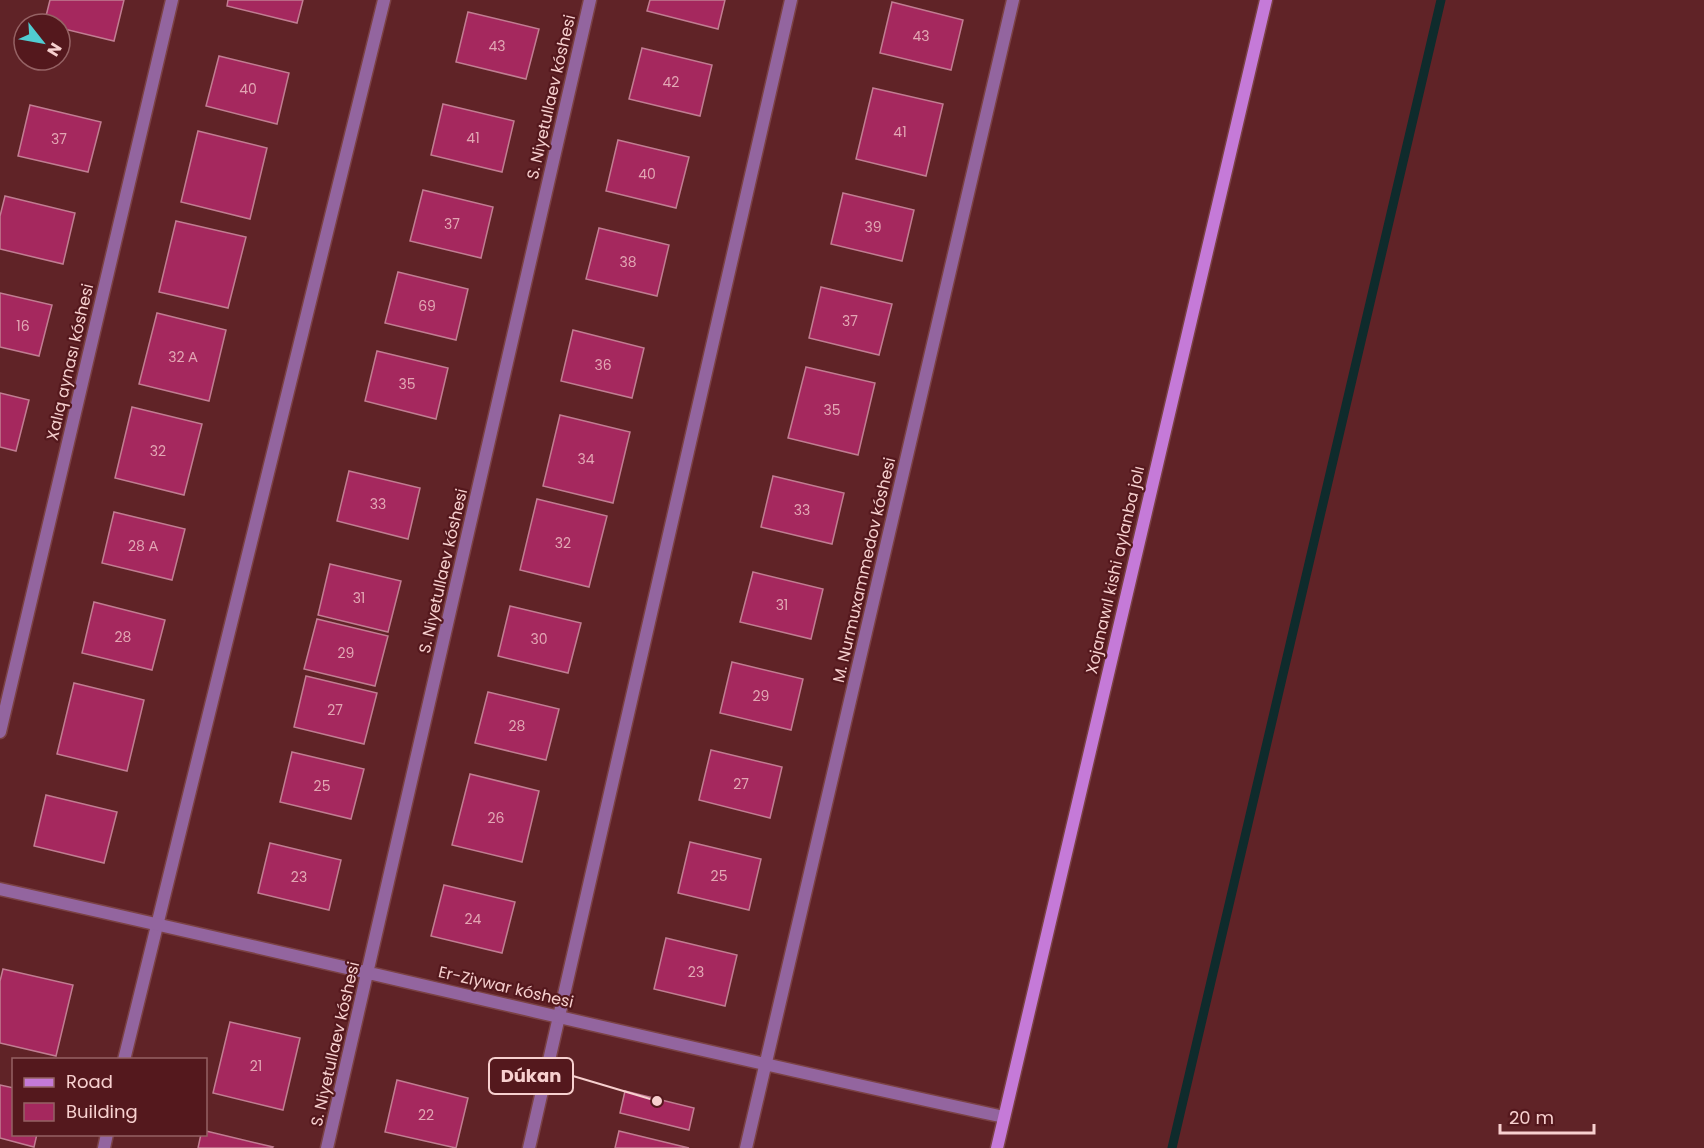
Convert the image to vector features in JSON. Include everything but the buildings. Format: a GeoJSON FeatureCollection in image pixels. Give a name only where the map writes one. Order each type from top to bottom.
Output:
{"type":"FeatureCollection","features":[{"type":"Feature","properties":{"kind":"main road","name":"Xojanawıl kishi aylanba jolı"},"geometry":{"type":"LineString","coordinates":[[997,1148],[1266,0]]}},
{"type":"Feature","properties":{"kind":"street","name":"Xalıq aynası kóshesi"},"geometry":{"type":"LineString","coordinates":[[0,732],[172,0]]}},
{"type":"Feature","properties":{"kind":"street"},"geometry":{"type":"LineString","coordinates":[[124,1058],[384,0]]}},
{"type":"Feature","properties":{"kind":"street","name":"S. Niyetullaev kóshesi"},"geometry":{"type":"LineString","coordinates":[[327,1148],[590,0]]}},
{"type":"Feature","properties":{"kind":"street"},"geometry":{"type":"LineString","coordinates":[[529,1148],[791,0]]}},
{"type":"Feature","properties":{"kind":"street","name":"M. Nurmuxammedov kóshesi"},"geometry":{"type":"LineString","coordinates":[[746,1148],[1014,0]]}},
{"type":"Feature","properties":{"kind":"street","name":"Er-Ziywar kóshesi"},"geometry":{"type":"LineString","coordinates":[[0,889],[369,972],[765,1066],[1004,1117]]}},
{"type":"Feature","properties":{"kind":"waterway"},"geometry":{"type":"LineString","coordinates":[[1172,1148],[1441,0]]}},
{"type":"Feature","properties":{"kind":"place","name":"Dúkan"},"geometry":{"type":"Point","coordinates":[657,1101]}}]}
